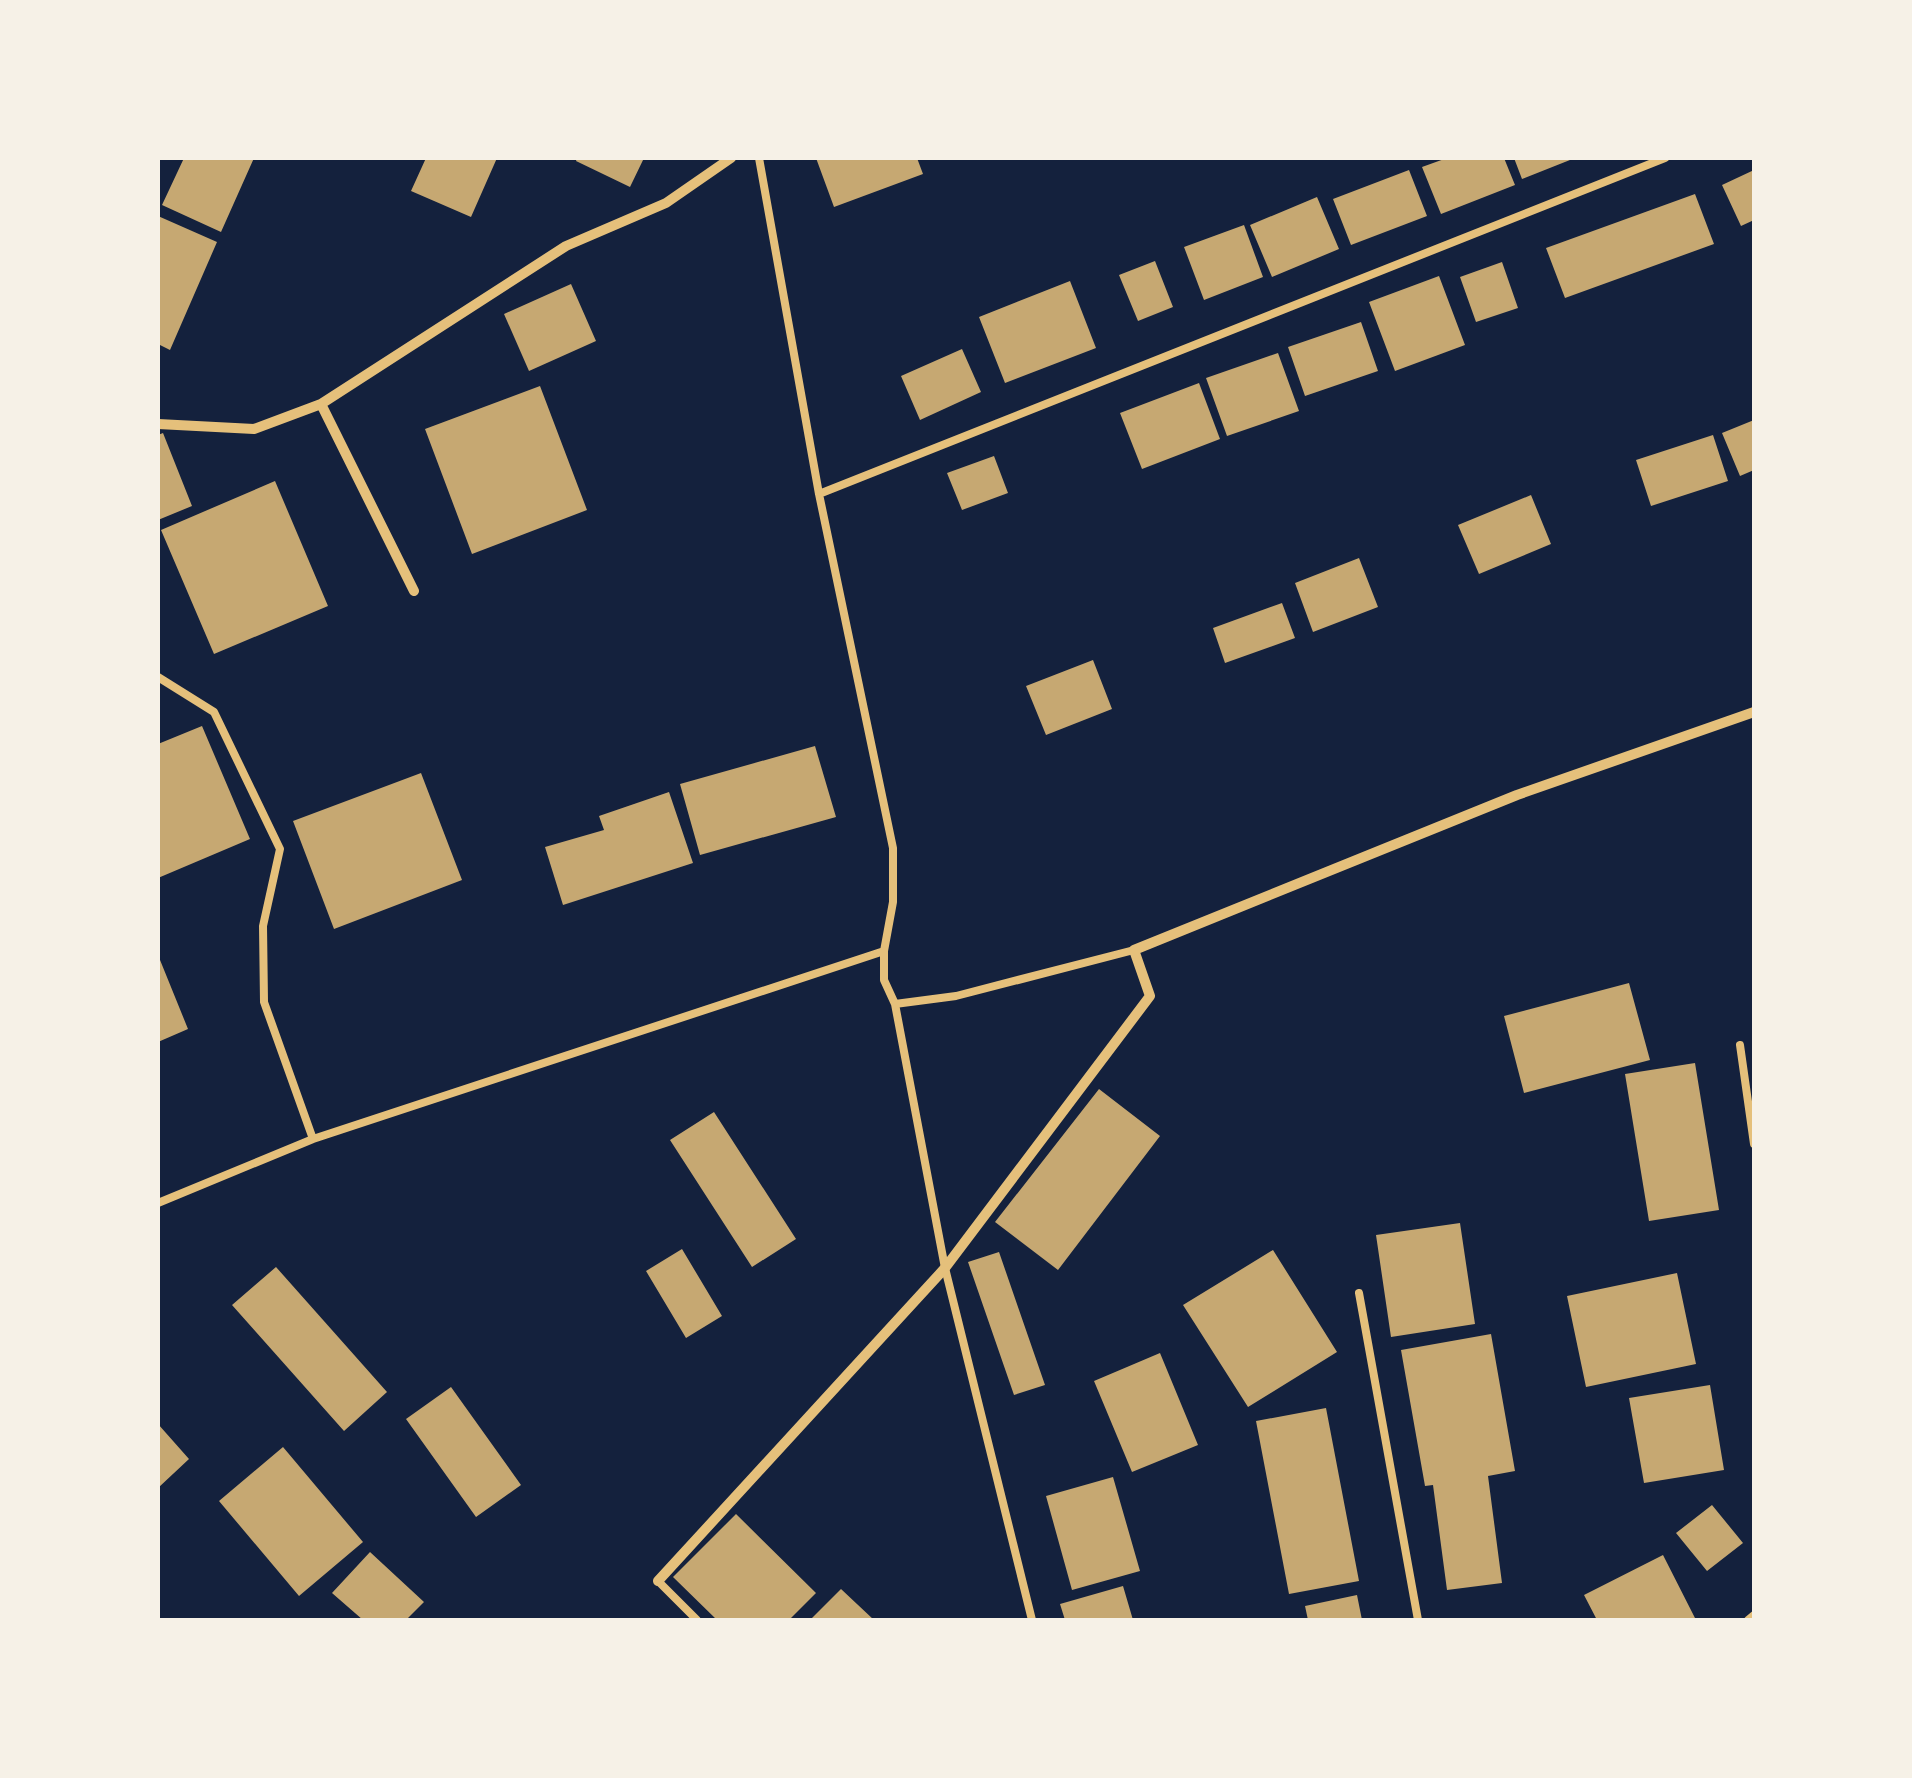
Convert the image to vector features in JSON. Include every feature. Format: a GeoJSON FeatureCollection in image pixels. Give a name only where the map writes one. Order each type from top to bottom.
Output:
{"type":"FeatureCollection","features":[{"type":"Feature","properties":{"kind":"street"},"geometry":{"type":"LineString","coordinates":[[158,424],[254,429],[321,404],[566,246],[666,203],[731,158]]}},
{"type":"Feature","properties":{"kind":"street"},"geometry":{"type":"LineString","coordinates":[[321,404],[414,591]]}},
{"type":"Feature","properties":{"kind":"street"},"geometry":{"type":"LineString","coordinates":[[658,1581],[946,1268],[1150,996],[1134,950],[1517,795],[1754,712]]}},
{"type":"Feature","properties":{"kind":"lane"},"geometry":{"type":"LineString","coordinates":[[759,158],[819,494],[892,848],[893,902],[884,951],[884,980],[895,1004],[946,1268],[1032,1620]]}},
{"type":"Feature","properties":{"kind":"lane"},"geometry":{"type":"LineString","coordinates":[[819,494],[1666,158]]}},
{"type":"Feature","properties":{"kind":"lane"},"geometry":{"type":"LineString","coordinates":[[158,677],[214,712],[280,849],[264,926],[264,1002],[313,1138]]}},
{"type":"Feature","properties":{"kind":"lane"},"geometry":{"type":"LineString","coordinates":[[895,1004],[956,996],[1134,950]]}},
{"type":"Feature","properties":{"kind":"lane"},"geometry":{"type":"LineString","coordinates":[[158,1203],[313,1138],[884,951]]}},
{"type":"Feature","properties":{"kind":"lane"},"geometry":{"type":"LineString","coordinates":[[1740,1045],[1754,1144]]}},
{"type":"Feature","properties":{"kind":"lane"},"geometry":{"type":"LineString","coordinates":[[1359,1293],[1418,1620]]}},
{"type":"Feature","properties":{"kind":"lane"},"geometry":{"type":"LineString","coordinates":[[658,1581],[697,1620]]}},
{"type":"Feature","properties":{"kind":"lane"},"geometry":{"type":"LineString","coordinates":[[1748,1620],[1754,1615]]}},
{"type":"Feature","properties":{"kind":"building"},"geometry":{"type":"Polygon","coordinates":[[[184,158],[254,158],[221,232],[162,205],[184,158]]]}},
{"type":"Feature","properties":{"kind":"building"},"geometry":{"type":"Polygon","coordinates":[[[426,158],[497,158],[471,217],[411,191],[426,158]]]}},
{"type":"Feature","properties":{"kind":"building"},"geometry":{"type":"Polygon","coordinates":[[[644,158],[630,187],[576,161],[644,158]]]}},
{"type":"Feature","properties":{"kind":"building"},"geometry":{"type":"Polygon","coordinates":[[[816,158],[917,158],[923,174],[834,207],[816,158]]]}},
{"type":"Feature","properties":{"kind":"building"},"geometry":{"type":"Polygon","coordinates":[[[1447,158],[1504,158],[1515,185],[1441,214],[1422,167],[1447,158]]]}},
{"type":"Feature","properties":{"kind":"building"},"geometry":{"type":"Polygon","coordinates":[[[1514,158],[1575,158],[1522,179],[1514,158]]]}},
{"type":"Feature","properties":{"kind":"building"},"geometry":{"type":"Polygon","coordinates":[[[1409,170],[1427,216],[1351,245],[1333,199],[1409,170]]]}},
{"type":"Feature","properties":{"kind":"building"},"geometry":{"type":"Polygon","coordinates":[[[1754,170],[1754,220],[1741,226],[1722,185],[1754,170]]]}},
{"type":"Feature","properties":{"kind":"building"},"geometry":{"type":"Polygon","coordinates":[[[1695,194],[1714,244],[1565,298],[1546,248],[1695,194]]]}},
{"type":"Feature","properties":{"kind":"building"},"geometry":{"type":"Polygon","coordinates":[[[1317,197],[1339,249],[1272,277],[1250,225],[1317,197]]]}},
{"type":"Feature","properties":{"kind":"building"},"geometry":{"type":"Polygon","coordinates":[[[158,216],[217,242],[170,350],[158,344],[158,216]]]}},
{"type":"Feature","properties":{"kind":"building"},"geometry":{"type":"Polygon","coordinates":[[[1244,225],[1263,277],[1204,300],[1184,247],[1244,225]]]}},
{"type":"Feature","properties":{"kind":"building"},"geometry":{"type":"Polygon","coordinates":[[[1155,261],[1173,307],[1138,321],[1119,275],[1155,261]]]}},
{"type":"Feature","properties":{"kind":"building"},"geometry":{"type":"Polygon","coordinates":[[[1502,262],[1518,308],[1476,322],[1460,277],[1502,262]]]}},
{"type":"Feature","properties":{"kind":"building"},"geometry":{"type":"Polygon","coordinates":[[[1439,276],[1465,345],[1395,371],[1369,302],[1439,276]]]}},
{"type":"Feature","properties":{"kind":"building"},"geometry":{"type":"Polygon","coordinates":[[[1070,281],[1096,348],[1005,383],[979,317],[1070,281]]]}},
{"type":"Feature","properties":{"kind":"building"},"geometry":{"type":"Polygon","coordinates":[[[571,284],[596,341],[529,371],[504,314],[571,284]]]}},
{"type":"Feature","properties":{"kind":"building"},"geometry":{"type":"Polygon","coordinates":[[[1361,322],[1378,371],[1305,396],[1288,347],[1361,322]]]}},
{"type":"Feature","properties":{"kind":"building"},"geometry":{"type":"Polygon","coordinates":[[[962,349],[981,392],[920,420],[901,376],[962,349]]]}},
{"type":"Feature","properties":{"kind":"building"},"geometry":{"type":"Polygon","coordinates":[[[1278,353],[1299,411],[1227,436],[1206,378],[1278,353]]]}},
{"type":"Feature","properties":{"kind":"building"},"geometry":{"type":"Polygon","coordinates":[[[1199,383],[1220,439],[1142,469],[1120,413],[1199,383]]]}},
{"type":"Feature","properties":{"kind":"building"},"geometry":{"type":"Polygon","coordinates":[[[540,386],[587,510],[472,554],[425,429],[540,386]]]}},
{"type":"Feature","properties":{"kind":"building"},"geometry":{"type":"Polygon","coordinates":[[[1754,420],[1754,470],[1740,476],[1722,433],[1754,420]]]}},
{"type":"Feature","properties":{"kind":"building"},"geometry":{"type":"Polygon","coordinates":[[[163,433],[192,506],[158,520],[158,435],[163,433]]]}},
{"type":"Feature","properties":{"kind":"building"},"geometry":{"type":"Polygon","coordinates":[[[1713,435],[1728,481],[1651,506],[1636,460],[1713,435]]]}},
{"type":"Feature","properties":{"kind":"building"},"geometry":{"type":"Polygon","coordinates":[[[994,456],[1008,493],[962,510],[947,473],[994,456]]]}},
{"type":"Feature","properties":{"kind":"building"},"geometry":{"type":"Polygon","coordinates":[[[275,481],[328,606],[214,654],[161,530],[275,481]]]}},
{"type":"Feature","properties":{"kind":"building"},"geometry":{"type":"Polygon","coordinates":[[[1531,495],[1551,544],[1479,574],[1458,525],[1531,495]]]}},
{"type":"Feature","properties":{"kind":"building"},"geometry":{"type":"Polygon","coordinates":[[[1359,558],[1378,607],[1313,632],[1295,583],[1359,558]]]}},
{"type":"Feature","properties":{"kind":"building"},"geometry":{"type":"Polygon","coordinates":[[[1282,603],[1295,638],[1225,663],[1213,628],[1282,603]]]}},
{"type":"Feature","properties":{"kind":"building"},"geometry":{"type":"Polygon","coordinates":[[[1093,660],[1112,709],[1046,735],[1026,686],[1093,660]]]}},
{"type":"Feature","properties":{"kind":"building"},"geometry":{"type":"Polygon","coordinates":[[[202,726],[250,839],[158,878],[158,744],[202,726]]]}},
{"type":"Feature","properties":{"kind":"building"},"geometry":{"type":"Polygon","coordinates":[[[815,746],[836,817],[700,855],[680,784],[815,746]]]}},
{"type":"Feature","properties":{"kind":"building"},"geometry":{"type":"Polygon","coordinates":[[[421,773],[462,880],[334,929],[293,821],[421,773]]]}},
{"type":"Feature","properties":{"kind":"building"},"geometry":{"type":"Polygon","coordinates":[[[669,792],[693,863],[563,905],[545,847],[604,830],[599,816],[669,792]]]}},
{"type":"Feature","properties":{"kind":"building"},"geometry":{"type":"Polygon","coordinates":[[[158,955],[188,1029],[158,1042],[158,955]]]}},
{"type":"Feature","properties":{"kind":"building"},"geometry":{"type":"Polygon","coordinates":[[[1629,983],[1650,1060],[1524,1093],[1504,1016],[1629,983]]]}},
{"type":"Feature","properties":{"kind":"building"},"geometry":{"type":"Polygon","coordinates":[[[1695,1063],[1719,1210],[1649,1221],[1625,1074],[1695,1063]]]}},
{"type":"Feature","properties":{"kind":"building"},"geometry":{"type":"Polygon","coordinates":[[[1099,1089],[1160,1136],[1058,1270],[995,1222],[1099,1089]]]}},
{"type":"Feature","properties":{"kind":"building"},"geometry":{"type":"Polygon","coordinates":[[[714,1112],[796,1239],[752,1267],[670,1140],[714,1112]]]}},
{"type":"Feature","properties":{"kind":"building"},"geometry":{"type":"Polygon","coordinates":[[[1460,1223],[1475,1324],[1391,1337],[1376,1235],[1460,1223]]]}},
{"type":"Feature","properties":{"kind":"building"},"geometry":{"type":"Polygon","coordinates":[[[682,1249],[722,1316],[686,1338],[646,1271],[682,1249]]]}},
{"type":"Feature","properties":{"kind":"building"},"geometry":{"type":"Polygon","coordinates":[[[1273,1250],[1337,1352],[1248,1407],[1183,1305],[1273,1250]]]}},
{"type":"Feature","properties":{"kind":"building"},"geometry":{"type":"Polygon","coordinates":[[[999,1252],[1045,1385],[1014,1395],[968,1262],[999,1252]]]}},
{"type":"Feature","properties":{"kind":"building"},"geometry":{"type":"Polygon","coordinates":[[[276,1267],[387,1392],[344,1431],[232,1305],[276,1267]]]}},
{"type":"Feature","properties":{"kind":"building"},"geometry":{"type":"Polygon","coordinates":[[[1677,1273],[1696,1364],[1586,1387],[1567,1296],[1677,1273]]]}},
{"type":"Feature","properties":{"kind":"building"},"geometry":{"type":"Polygon","coordinates":[[[1491,1334],[1515,1471],[1488,1476],[1502,1583],[1447,1590],[1433,1485],[1425,1486],[1401,1350],[1491,1334]]]}},
{"type":"Feature","properties":{"kind":"building"},"geometry":{"type":"Polygon","coordinates":[[[1160,1353],[1198,1445],[1132,1472],[1094,1381],[1160,1353]]]}},
{"type":"Feature","properties":{"kind":"building"},"geometry":{"type":"Polygon","coordinates":[[[1710,1385],[1724,1470],[1644,1483],[1629,1398],[1710,1385]]]}},
{"type":"Feature","properties":{"kind":"building"},"geometry":{"type":"Polygon","coordinates":[[[451,1387],[521,1485],[476,1517],[406,1419],[451,1387]]]}},
{"type":"Feature","properties":{"kind":"building"},"geometry":{"type":"Polygon","coordinates":[[[1326,1408],[1359,1581],[1289,1594],[1256,1421],[1326,1408]]]}},
{"type":"Feature","properties":{"kind":"building"},"geometry":{"type":"Polygon","coordinates":[[[158,1424],[189,1459],[158,1488],[158,1424]]]}},
{"type":"Feature","properties":{"kind":"building"},"geometry":{"type":"Polygon","coordinates":[[[283,1447],[363,1542],[299,1596],[219,1501],[283,1447]]]}},
{"type":"Feature","properties":{"kind":"building"},"geometry":{"type":"Polygon","coordinates":[[[1113,1477],[1140,1571],[1072,1590],[1046,1496],[1113,1477]]]}},
{"type":"Feature","properties":{"kind":"building"},"geometry":{"type":"Polygon","coordinates":[[[1712,1505],[1743,1543],[1707,1571],[1676,1533],[1712,1505]]]}},
{"type":"Feature","properties":{"kind":"building"},"geometry":{"type":"Polygon","coordinates":[[[736,1514],[816,1593],[789,1620],[717,1620],[673,1577],[736,1514]]]}},
{"type":"Feature","properties":{"kind":"building"},"geometry":{"type":"Polygon","coordinates":[[[370,1552],[424,1602],[406,1620],[363,1620],[332,1593],[370,1552]]]}},
{"type":"Feature","properties":{"kind":"building"},"geometry":{"type":"Polygon","coordinates":[[[1663,1555],[1696,1620],[1597,1620],[1584,1595],[1663,1555]]]}},
{"type":"Feature","properties":{"kind":"building"},"geometry":{"type":"Polygon","coordinates":[[[1123,1586],[1133,1620],[1065,1620],[1060,1604],[1123,1586]]]}},
{"type":"Feature","properties":{"kind":"building"},"geometry":{"type":"Polygon","coordinates":[[[841,1589],[874,1620],[810,1620],[841,1589]]]}},
{"type":"Feature","properties":{"kind":"building"},"geometry":{"type":"Polygon","coordinates":[[[1357,1595],[1362,1620],[1308,1620],[1305,1606],[1357,1595]]]}}]}
